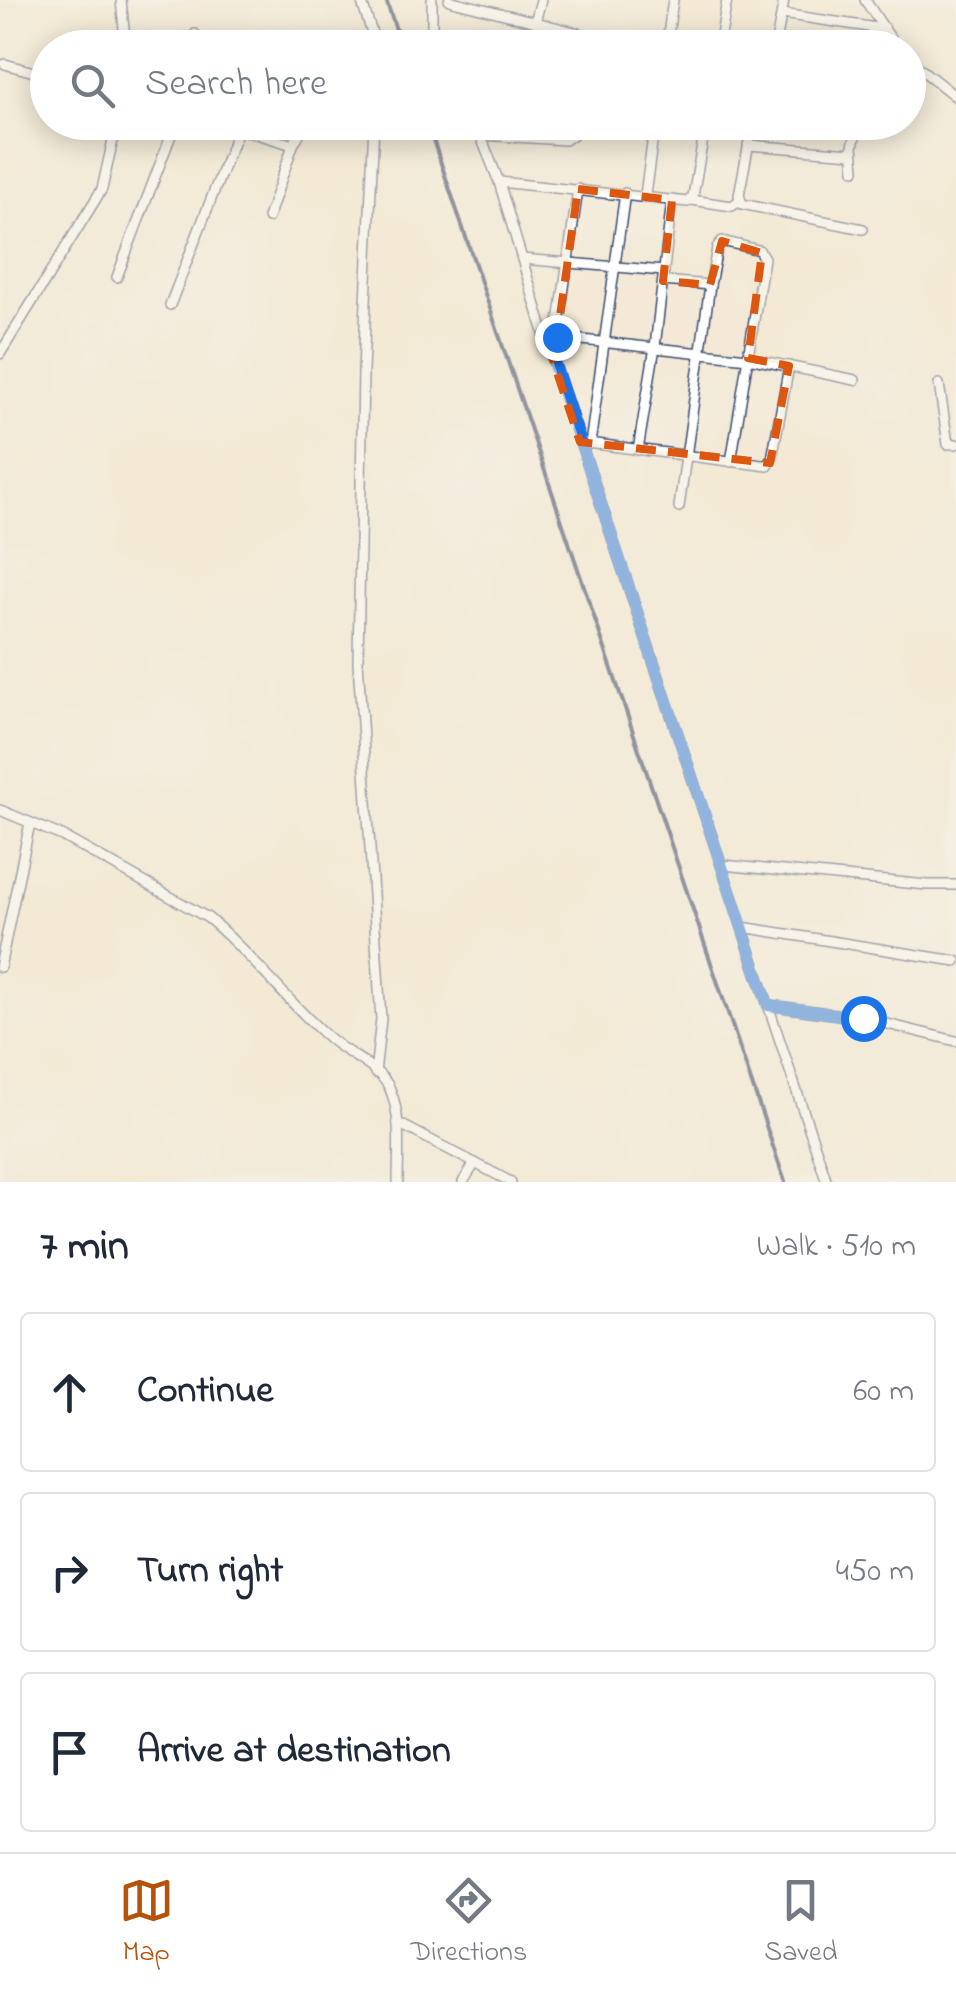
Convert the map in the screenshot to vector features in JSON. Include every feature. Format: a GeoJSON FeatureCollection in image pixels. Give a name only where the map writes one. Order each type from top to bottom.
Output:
{"type":"FeatureCollection","features":[{"type":"Feature","properties":{"kind":"street"},"geometry":{"type":"LineString","coordinates":[[121,0],[124,30]]}},
{"type":"Feature","properties":{"kind":"street"},"geometry":{"type":"LineString","coordinates":[[361,0],[371,30]]}},
{"type":"Feature","properties":{"kind":"street"},"geometry":{"type":"LineString","coordinates":[[432,0],[433,30]]}},
{"type":"Feature","properties":{"kind":"street"},"geometry":{"type":"LineString","coordinates":[[449,0],[566,30]]}},
{"type":"Feature","properties":{"kind":"street"},"geometry":{"type":"LineString","coordinates":[[535,22],[541,0]]}},
{"type":"Feature","properties":{"kind":"street"},"geometry":{"type":"LineString","coordinates":[[669,30],[673,0]]}},
{"type":"Feature","properties":{"kind":"street"},"geometry":{"type":"LineString","coordinates":[[722,30],[727,0]]}},
{"type":"Feature","properties":{"kind":"street"},"geometry":{"type":"LineString","coordinates":[[779,30],[784,0]]}},
{"type":"Feature","properties":{"kind":"street"},"geometry":{"type":"LineString","coordinates":[[865,0],[884,29]]}},
{"type":"Feature","properties":{"kind":"street"},"geometry":{"type":"LineString","coordinates":[[782,14],[884,29]]}},
{"type":"Feature","properties":{"kind":"street"},"geometry":{"type":"LineString","coordinates":[[5,64],[30,71]]}},
{"type":"Feature","properties":{"kind":"street"},"geometry":{"type":"LineString","coordinates":[[926,74],[956,97]]}},
{"type":"Feature","properties":{"kind":"street"},"geometry":{"type":"LineString","coordinates":[[0,354],[102,189],[113,140]]}},
{"type":"Feature","properties":{"kind":"street"},"geometry":{"type":"LineString","coordinates":[[117,277],[169,140]]}},
{"type":"Feature","properties":{"kind":"street"},"geometry":{"type":"LineString","coordinates":[[170,305],[235,140]]}},
{"type":"Feature","properties":{"kind":"street"},"geometry":{"type":"LineString","coordinates":[[279,140],[293,145]]}},
{"type":"Feature","properties":{"kind":"street"},"geometry":{"type":"LineString","coordinates":[[268,218],[296,140]]}},
{"type":"Feature","properties":{"kind":"street"},"geometry":{"type":"LineString","coordinates":[[373,140],[363,370],[358,661],[381,1019],[375,1072]]}},
{"type":"Feature","properties":{"kind":"street"},"geometry":{"type":"LineString","coordinates":[[483,140],[827,1182]]}},
{"type":"Feature","properties":{"kind":"street"},"geometry":{"type":"LineString","coordinates":[[645,195],[653,140]]}},
{"type":"Feature","properties":{"kind":"street"},"geometry":{"type":"LineString","coordinates":[[692,200],[703,140]]}},
{"type":"Feature","properties":{"kind":"street"},"geometry":{"type":"LineString","coordinates":[[499,182],[732,206],[739,201],[749,140]]}},
{"type":"Feature","properties":{"kind":"street"},"geometry":{"type":"LineString","coordinates":[[855,170],[856,140]]}},
{"type":"Feature","properties":{"kind":"street"},"geometry":{"type":"LineString","coordinates":[[748,145],[853,153]]}},
{"type":"Feature","properties":{"kind":"street"},"geometry":{"type":"LineString","coordinates":[[557,337],[578,188]]}},
{"type":"Feature","properties":{"kind":"street"},"geometry":{"type":"LineString","coordinates":[[585,443],[625,193]]}},
{"type":"Feature","properties":{"kind":"street"},"geometry":{"type":"LineString","coordinates":[[638,450],[656,347],[672,200]]}},
{"type":"Feature","properties":{"kind":"street"},"geometry":{"type":"LineString","coordinates":[[739,201],[863,229]]}},
{"type":"Feature","properties":{"kind":"street"},"geometry":{"type":"LineString","coordinates":[[678,507],[716,248],[722,241],[762,253],[764,266],[732,462]]}},
{"type":"Feature","properties":{"kind":"street"},"geometry":{"type":"LineString","coordinates":[[522,259],[614,267],[710,285]]}},
{"type":"Feature","properties":{"kind":"street"},"geometry":{"type":"LineString","coordinates":[[545,336],[748,358],[855,380]]}},
{"type":"Feature","properties":{"kind":"street"},"geometry":{"type":"LineString","coordinates":[[585,443],[764,467],[770,463],[789,366]]}},
{"type":"Feature","properties":{"kind":"street"},"geometry":{"type":"LineString","coordinates":[[940,384],[948,444],[956,444]]}},
{"type":"Feature","properties":{"kind":"street"},"geometry":{"type":"LineString","coordinates":[[0,810],[62,836],[208,918],[286,1000],[375,1072],[388,1085],[398,1123],[398,1182]]}},
{"type":"Feature","properties":{"kind":"street"},"geometry":{"type":"LineString","coordinates":[[0,967],[30,823]]}},
{"type":"Feature","properties":{"kind":"street"},"geometry":{"type":"LineString","coordinates":[[724,866],[956,886]]}},
{"type":"Feature","properties":{"kind":"street"},"geometry":{"type":"LineString","coordinates":[[742,927],[956,960]]}},
{"type":"Feature","properties":{"kind":"street"},"geometry":{"type":"LineString","coordinates":[[768,1005],[863,1018],[956,1041]]}},
{"type":"Feature","properties":{"kind":"street"},"geometry":{"type":"LineString","coordinates":[[398,1123],[511,1182]]}},
{"type":"Feature","properties":{"kind":"street"},"geometry":{"type":"LineString","coordinates":[[463,1182],[476,1163]]}},
{"type":"Feature","properties":{"kind":"highlighted area"},"geometry":{"type":"Polygon","coordinates":[[[578,189],[672,200],[663,281],[710,285],[722,241],[762,253],[748,358],[789,366],[770,463],[580,442],[545,336],[557,337],[578,189]]]}},
{"type":"Feature","properties":{"kind":"railway"},"geometry":{"type":"LineString","coordinates":[[386,0],[396,30]]}},
{"type":"Feature","properties":{"kind":"railway"},"geometry":{"type":"LineString","coordinates":[[433,140],[785,1182]]}},
{"type":"Feature","properties":{"kind":"route"},"geometry":{"type":"LineString","coordinates":[[557,337],[545,336],[768,1005],[863,1018]]}}]}
